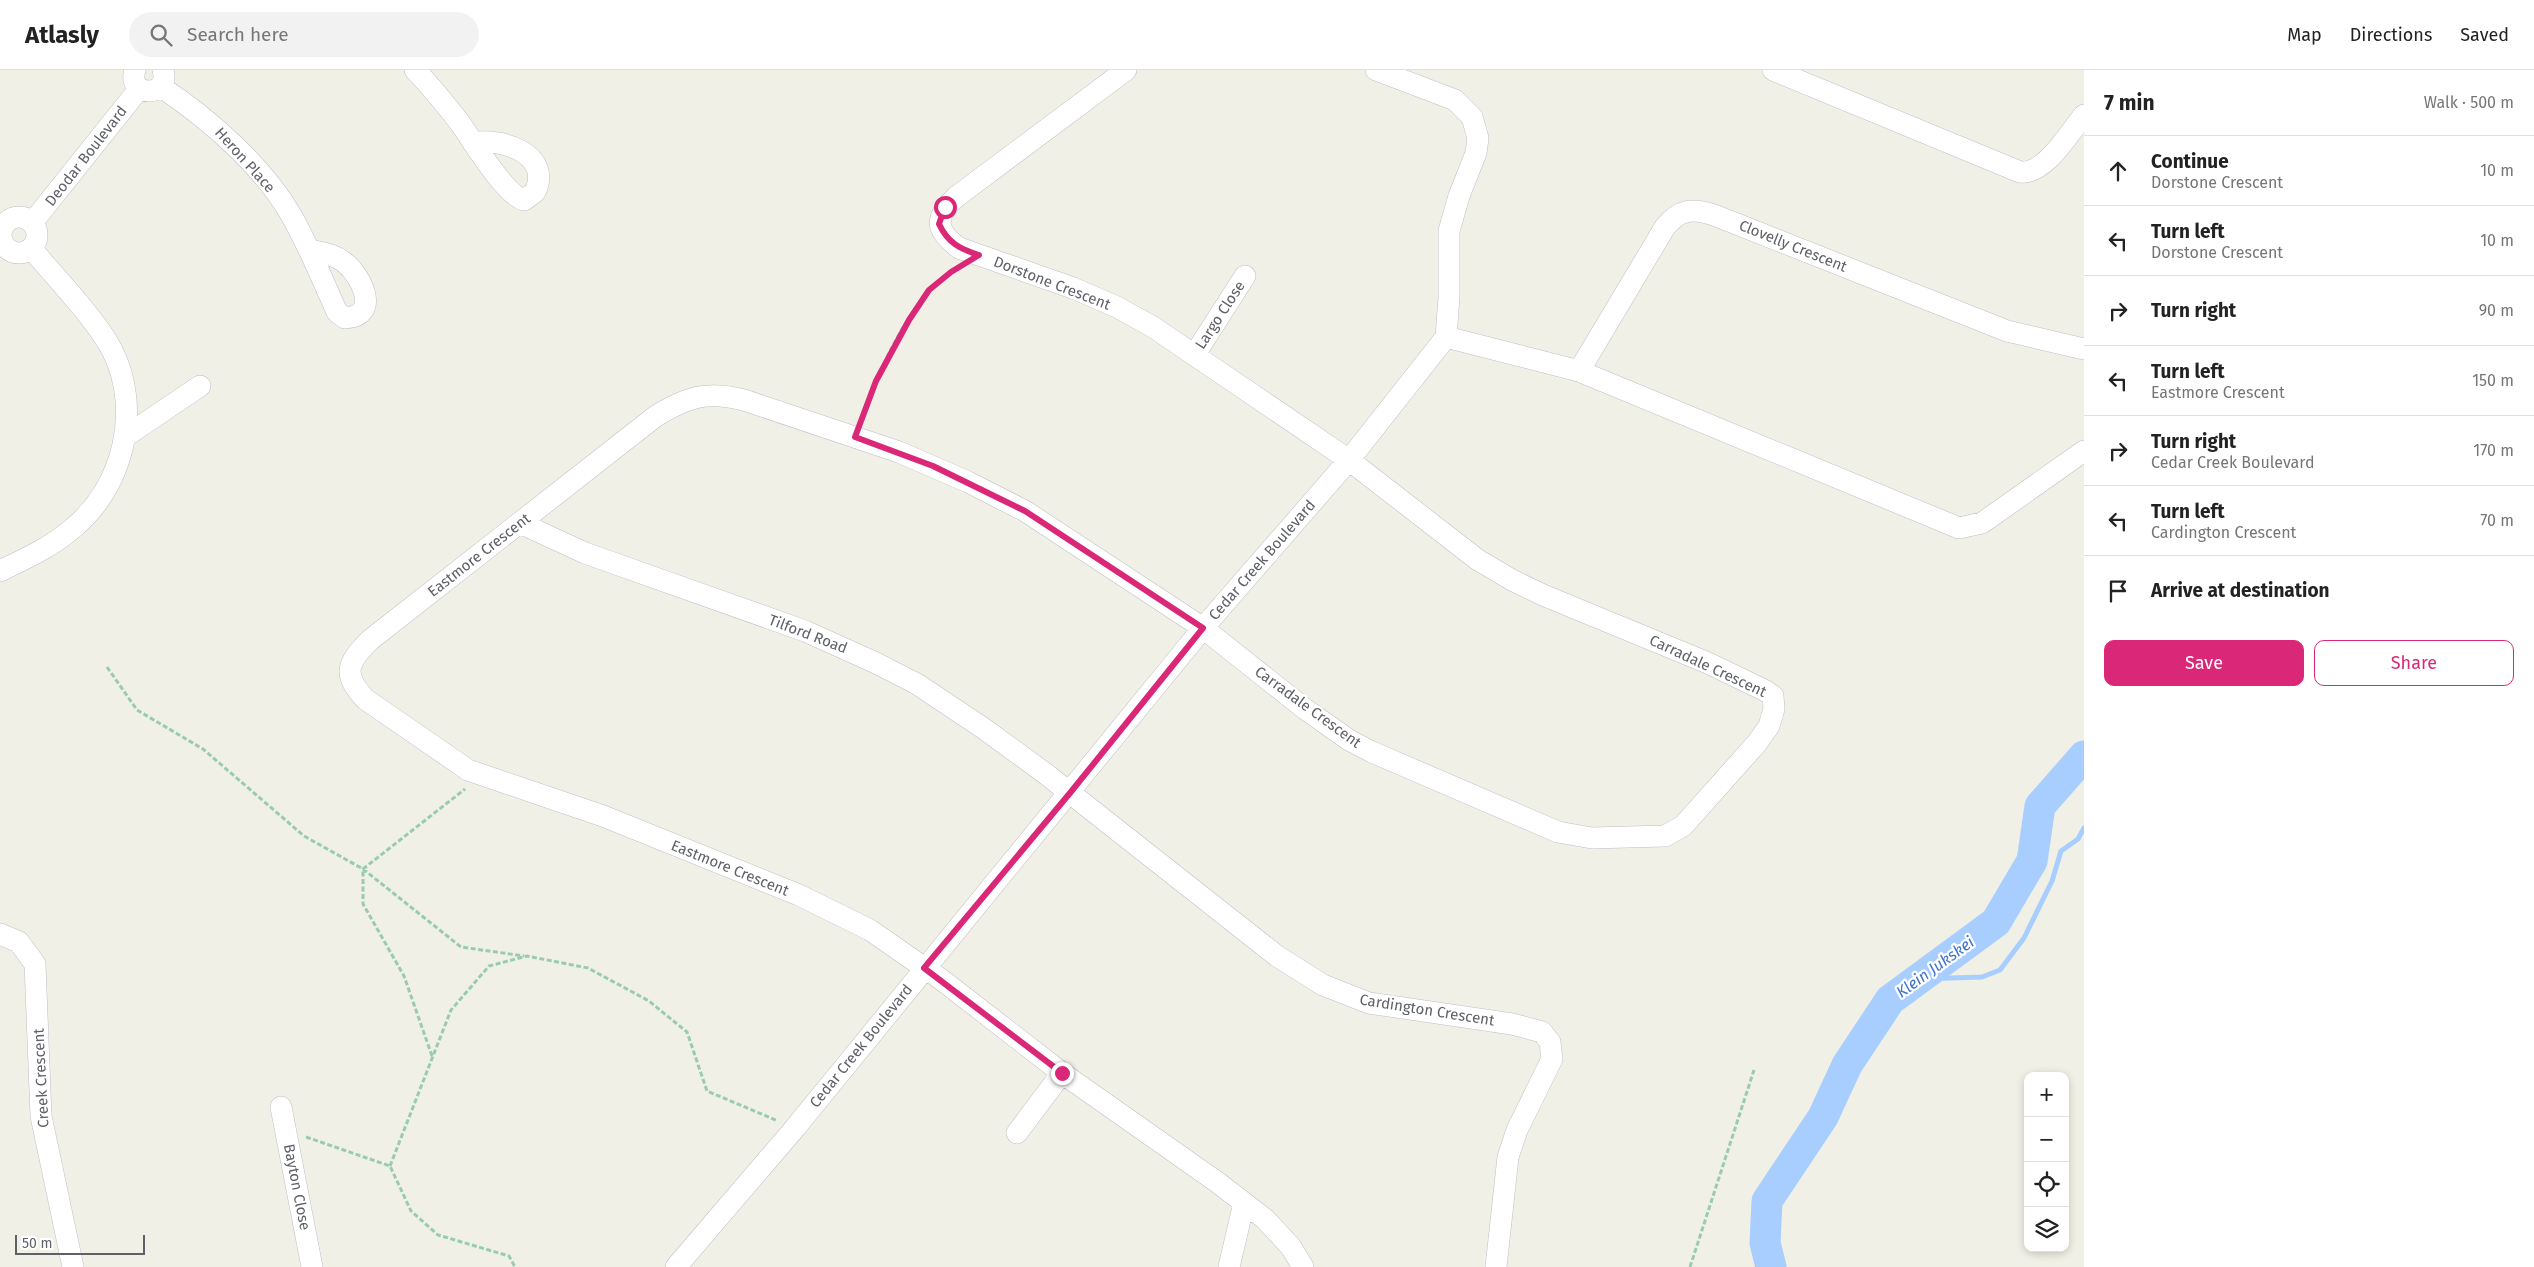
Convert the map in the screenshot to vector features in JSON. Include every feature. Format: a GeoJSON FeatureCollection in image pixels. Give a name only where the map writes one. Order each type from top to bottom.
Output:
{"type":"FeatureCollection","features":[{"type":"Feature","properties":{"kind":"street","name":"Dorstone Crescent"},"geometry":{"type":"LineString","coordinates":[[1126,70],[987,172],[945,207],[939,224],[946,237],[960,248],[1073,288],[1117,307],[1195,354],[1349,460]]}},
{"type":"Feature","properties":{"kind":"street"},"geometry":{"type":"LineString","coordinates":[[1376,70],[1455,100],[1465,107],[1476,126],[1478,138],[1476,153],[1459,196],[1449,231],[1449,297],[1446,337],[1579,371],[1959,528],[1982,523],[2084,451]]}},
{"type":"Feature","properties":{"kind":"street"},"geometry":{"type":"LineString","coordinates":[[1773,70],[2020,172],[2032,172],[2039,168],[2084,115]]}},
{"type":"Feature","properties":{"kind":"street"},"geometry":{"type":"LineString","coordinates":[[424,73],[473,143]]}},
{"type":"Feature","properties":{"kind":"street"},"geometry":{"type":"LineString","coordinates":[[134,75],[151,92],[162,78]]}},
{"type":"Feature","properties":{"kind":"street","name":"Deodar Boulevard"},"geometry":{"type":"LineString","coordinates":[[32,223],[134,75]]}},
{"type":"Feature","properties":{"kind":"street","name":"Heron Place"},"geometry":{"type":"LineString","coordinates":[[162,78],[211,123],[257,170],[290,213],[310,250]]}},
{"type":"Feature","properties":{"kind":"street","name":"Clovelly Crescent"},"geometry":{"type":"LineString","coordinates":[[1579,371],[1665,228],[1679,213],[1686,210],[1698,210],[1714,215],[2007,331],[2084,349]]}},
{"type":"Feature","properties":{"kind":"street"},"geometry":{"type":"LineString","coordinates":[[20,217],[32,223],[37,236],[31,248],[18,252],[6,247],[1,241],[3,227],[13,218],[20,217]]}},
{"type":"Feature","properties":{"kind":"street"},"geometry":{"type":"LineString","coordinates":[[0,571],[61,538],[84,518],[105,491],[116,469],[126,436],[125,388],[120,367],[110,348],[31,248]]}},
{"type":"Feature","properties":{"kind":"street","name":"Largo Close"},"geometry":{"type":"LineString","coordinates":[[1195,354],[1245,276]]}},
{"type":"Feature","properties":{"kind":"street","name":"Cedar Creek Boulevard"},"geometry":{"type":"LineString","coordinates":[[680,1262],[795,1128],[1203,628],[1349,460],[1446,337]]}},
{"type":"Feature","properties":{"kind":"street"},"geometry":{"type":"LineString","coordinates":[[126,436],[200,386]]}},
{"type":"Feature","properties":{"kind":"street","name":"Eastmore Crescent"},"geometry":{"type":"LineString","coordinates":[[924,968],[870,930],[799,896],[603,816],[468,770],[365,699],[354,687],[349,676],[351,664],[357,652],[656,416],[672,406],[704,396],[718,394],[744,400],[855,437],[933,466],[1025,511],[1203,628]]}},
{"type":"Feature","properties":{"kind":"street","name":"Carradale Crescent"},"geometry":{"type":"LineString","coordinates":[[1203,628],[1305,709],[1349,740],[1536,823],[1578,836],[1651,838],[1675,832],[1757,744],[1769,726],[1774,702],[1773,696],[1758,686],[1512,580],[1478,560],[1349,460]]}},
{"type":"Feature","properties":{"kind":"street","name":"Tilford Road"},"geometry":{"type":"LineString","coordinates":[[520,523],[586,553],[805,631],[876,662],[943,700],[1070,793]]}},
{"type":"Feature","properties":{"kind":"street","name":"Cardington Crescent"},"geometry":{"type":"LineString","coordinates":[[1070,793],[1277,956],[1323,985],[1369,1003],[1512,1024],[1542,1032],[1550,1042],[1552,1059],[1517,1130],[1508,1157],[1496,1267]]}},
{"type":"Feature","properties":{"kind":"street","name":"Creek Crescent"},"geometry":{"type":"LineString","coordinates":[[0,934],[19,942],[35,964],[41,1116],[73,1267]]}},
{"type":"Feature","properties":{"kind":"street"},"geometry":{"type":"LineString","coordinates":[[924,968],[1062,1073],[1244,1203],[1291,1247],[1303,1267]]}},
{"type":"Feature","properties":{"kind":"street"},"geometry":{"type":"LineString","coordinates":[[1018,1134],[1062,1073]]}},
{"type":"Feature","properties":{"kind":"street","name":"Bayton Close"},"geometry":{"type":"LineString","coordinates":[[281,1107],[312,1267]]}},
{"type":"Feature","properties":{"kind":"street"},"geometry":{"type":"LineString","coordinates":[[1229,1267],[1244,1203]]}},
{"type":"Feature","properties":{"kind":"path"},"geometry":{"type":"LineString","coordinates":[[855,437],[876,381],[909,320],[929,290],[951,272],[979,255]]}},
{"type":"Feature","properties":{"kind":"path"},"geometry":{"type":"LineString","coordinates":[[107,667],[137,710],[203,749],[304,836],[363,869],[461,947],[528,956],[588,968],[649,1001],[687,1032],[707,1091],[795,1128]]}},
{"type":"Feature","properties":{"kind":"path"},"geometry":{"type":"LineString","coordinates":[[363,869],[482,776]]}},
{"type":"Feature","properties":{"kind":"path"},"geometry":{"type":"LineString","coordinates":[[363,869],[364,904],[404,976],[432,1057]]}},
{"type":"Feature","properties":{"kind":"path"},"geometry":{"type":"LineString","coordinates":[[390,1166],[451,1010],[489,966],[528,956]]}},
{"type":"Feature","properties":{"kind":"path"},"geometry":{"type":"LineString","coordinates":[[1690,1267],[1754,1070]]}},
{"type":"Feature","properties":{"kind":"path"},"geometry":{"type":"LineString","coordinates":[[286,1130],[390,1166],[411,1211],[438,1235],[509,1256],[515,1267]]}},
{"type":"Feature","properties":{"kind":"waterway","name":"Klein Jukskei"},"geometry":{"type":"LineString","coordinates":[[1771,1267],[1765,1243],[1767,1201],[1823,1117],[1847,1065],[1890,1000],[1996,922],[2032,861],[2040,806],[2084,756]]}},
{"type":"Feature","properties":{"kind":"waterway"},"geometry":{"type":"LineString","coordinates":[[1920,979],[1982,977],[2000,970],[2024,938],[2052,881],[2061,851],[2078,839],[2084,828]]}},
{"type":"Feature","properties":{"kind":"route"},"geometry":{"type":"LineString","coordinates":[[945,207],[939,218],[939,224],[946,237],[960,248],[979,255],[951,272],[929,290],[909,320],[876,381],[855,437],[933,466],[998,496],[1050,525],[1203,628],[1070,793],[924,968],[1062,1073]]}}]}
